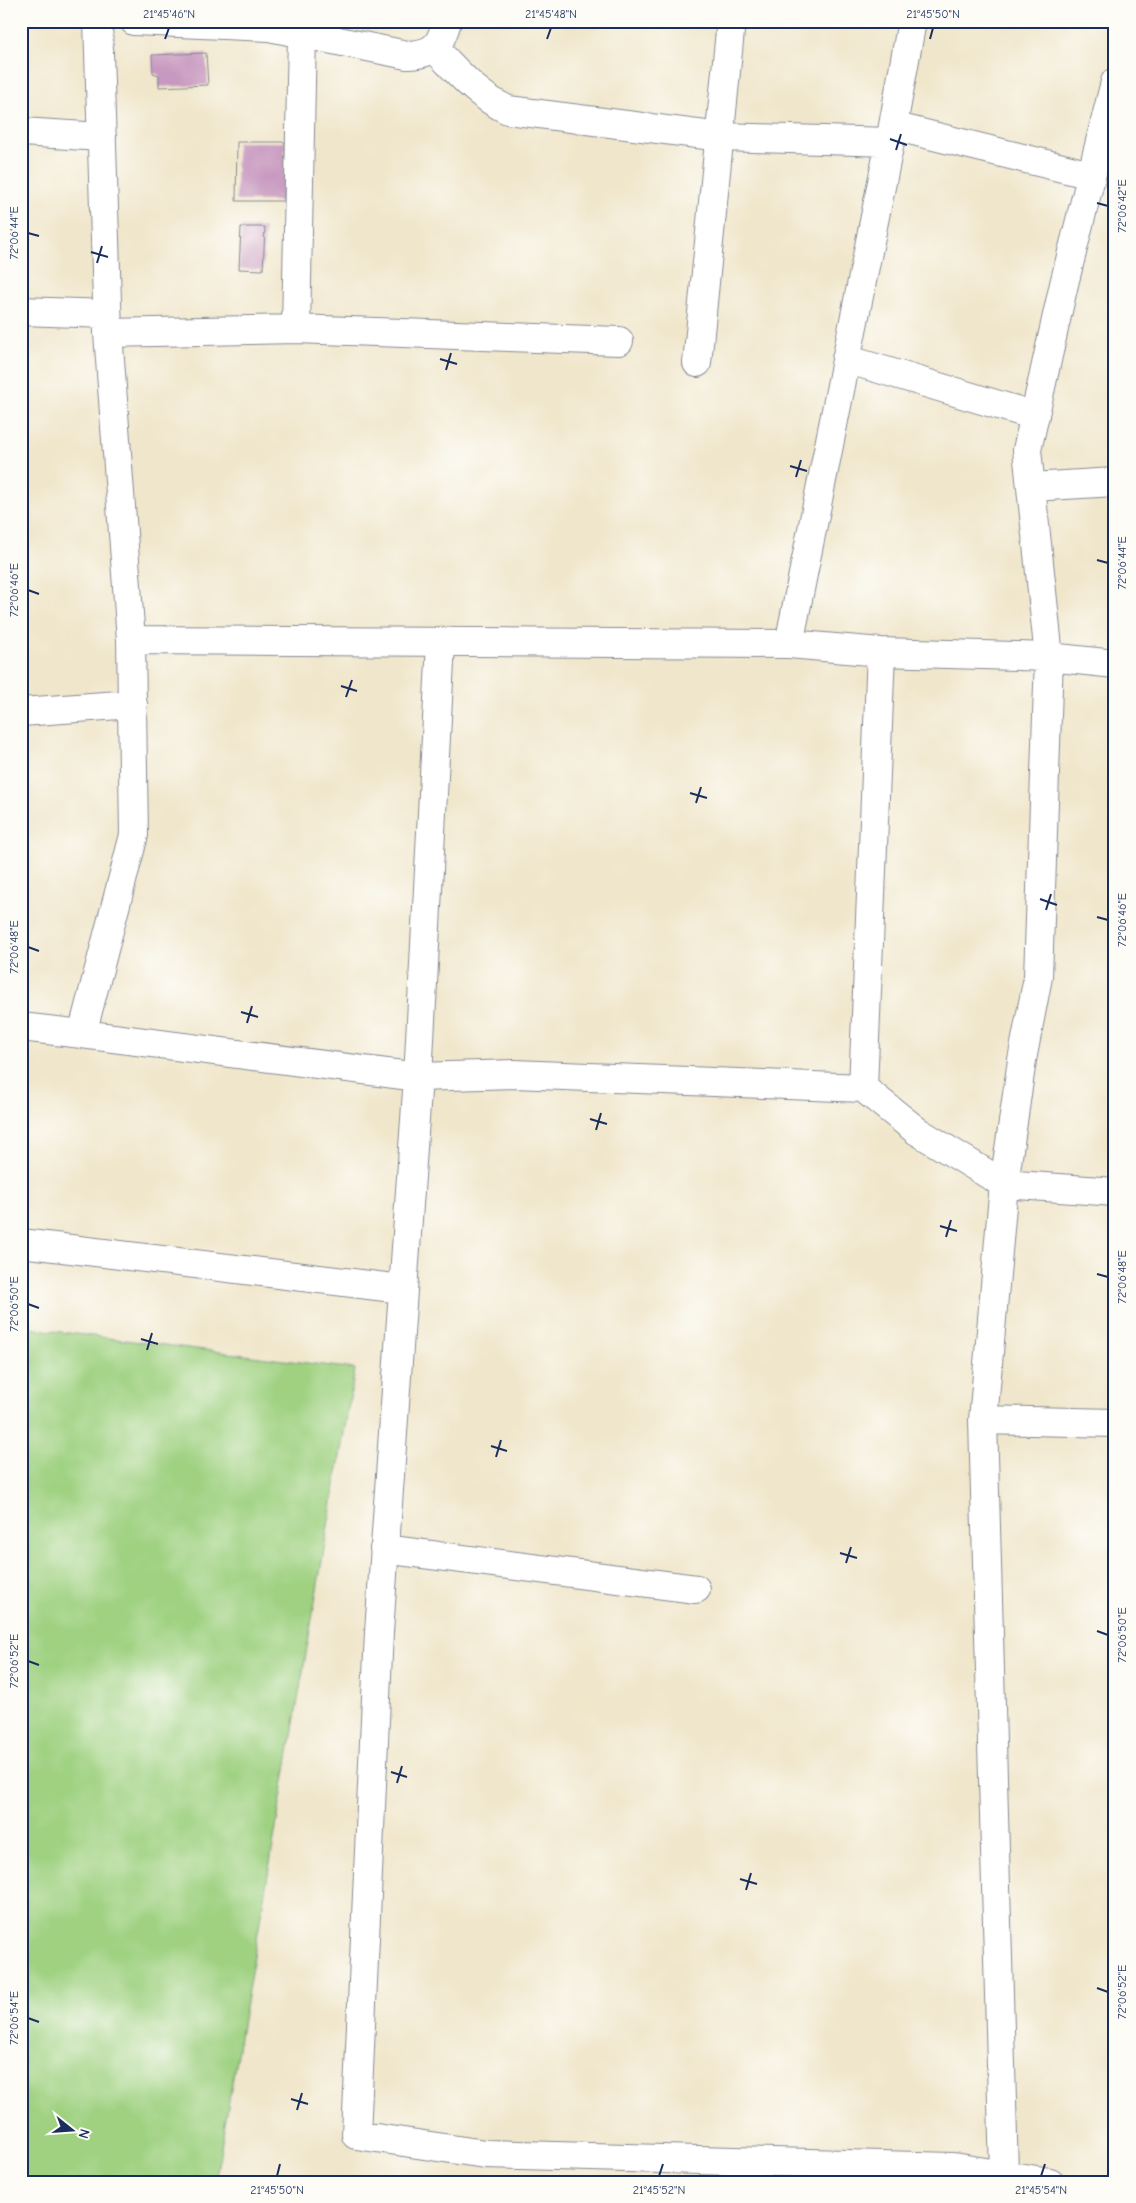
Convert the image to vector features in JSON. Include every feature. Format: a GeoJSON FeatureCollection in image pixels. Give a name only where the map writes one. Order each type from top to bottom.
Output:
{"type":"FeatureCollection","features":[{"type":"Feature","properties":{"kind":"street"},"geometry":{"type":"LineString","coordinates":[[82,1034],[134,835],[132,640],[107,323],[98,21]]}},
{"type":"Feature","properties":{"kind":"street"},"geometry":{"type":"LineString","coordinates":[[134,21],[270,24],[302,34],[407,56],[423,55],[435,49],[444,34],[447,21]]}},
{"type":"Feature","properties":{"kind":"street"},"geometry":{"type":"LineString","coordinates":[[697,363],[721,137],[731,21]]}},
{"type":"Feature","properties":{"kind":"street"},"geometry":{"type":"LineString","coordinates":[[789,644],[892,134],[912,21]]}},
{"type":"Feature","properties":{"kind":"street"},"geometry":{"type":"LineString","coordinates":[[296,329],[302,34]]}},
{"type":"Feature","properties":{"kind":"street"},"geometry":{"type":"LineString","coordinates":[[435,49],[475,90],[490,101],[508,110],[721,137],[892,134],[1091,175]]}},
{"type":"Feature","properties":{"kind":"street"},"geometry":{"type":"LineString","coordinates":[[1004,2174],[983,1420],[1004,1184],[1022,1060],[1038,977],[1049,657],[1027,450],[1091,175],[1115,82]]}},
{"type":"Feature","properties":{"kind":"street"},"geometry":{"type":"LineString","coordinates":[[21,132],[102,137]]}},
{"type":"Feature","properties":{"kind":"street"},"geometry":{"type":"LineString","coordinates":[[21,310],[107,323],[619,341]]}},
{"type":"Feature","properties":{"kind":"street"},"geometry":{"type":"LineString","coordinates":[[846,359],[1035,416]]}},
{"type":"Feature","properties":{"kind":"street"},"geometry":{"type":"LineString","coordinates":[[1031,487],[1115,482]]}},
{"type":"Feature","properties":{"kind":"street"},"geometry":{"type":"LineString","coordinates":[[132,640],[789,644],[881,652],[1049,657],[1115,664]]}},
{"type":"Feature","properties":{"kind":"street"},"geometry":{"type":"LineString","coordinates":[[441,643],[418,1077],[384,1549],[356,2135],[485,2154],[952,2175],[1004,2174],[1050,2182]]}},
{"type":"Feature","properties":{"kind":"street"},"geometry":{"type":"LineString","coordinates":[[863,1088],[881,652]]}},
{"type":"Feature","properties":{"kind":"street"},"geometry":{"type":"LineString","coordinates":[[21,712],[132,704]]}},
{"type":"Feature","properties":{"kind":"street"},"geometry":{"type":"LineString","coordinates":[[21,1027],[418,1077],[514,1074],[863,1088],[917,1131],[1004,1184],[1115,1192]]}},
{"type":"Feature","properties":{"kind":"street"},"geometry":{"type":"LineString","coordinates":[[21,1243],[402,1289]]}},
{"type":"Feature","properties":{"kind":"street"},"geometry":{"type":"LineString","coordinates":[[983,1420],[1115,1422]]}},
{"type":"Feature","properties":{"kind":"street"},"geometry":{"type":"LineString","coordinates":[[384,1549],[696,1589]]}},
{"type":"Feature","properties":{"kind":"green space"},"geometry":{"type":"Polygon","coordinates":[[[21,1327],[355,1369],[215,2182],[21,2182],[21,1327]]]}},
{"type":"Feature","properties":{"kind":"building"},"geometry":{"type":"Polygon","coordinates":[[[206,53],[208,85],[159,87],[159,75],[153,73],[152,55],[206,53]]]}},
{"type":"Feature","properties":{"kind":"building"},"geometry":{"type":"Polygon","coordinates":[[[237,142],[285,142],[284,201],[236,201],[237,142]]]}},
{"type":"Feature","properties":{"kind":"building"},"geometry":{"type":"Polygon","coordinates":[[[241,227],[265,227],[263,270],[239,269],[241,227]]]}}]}
